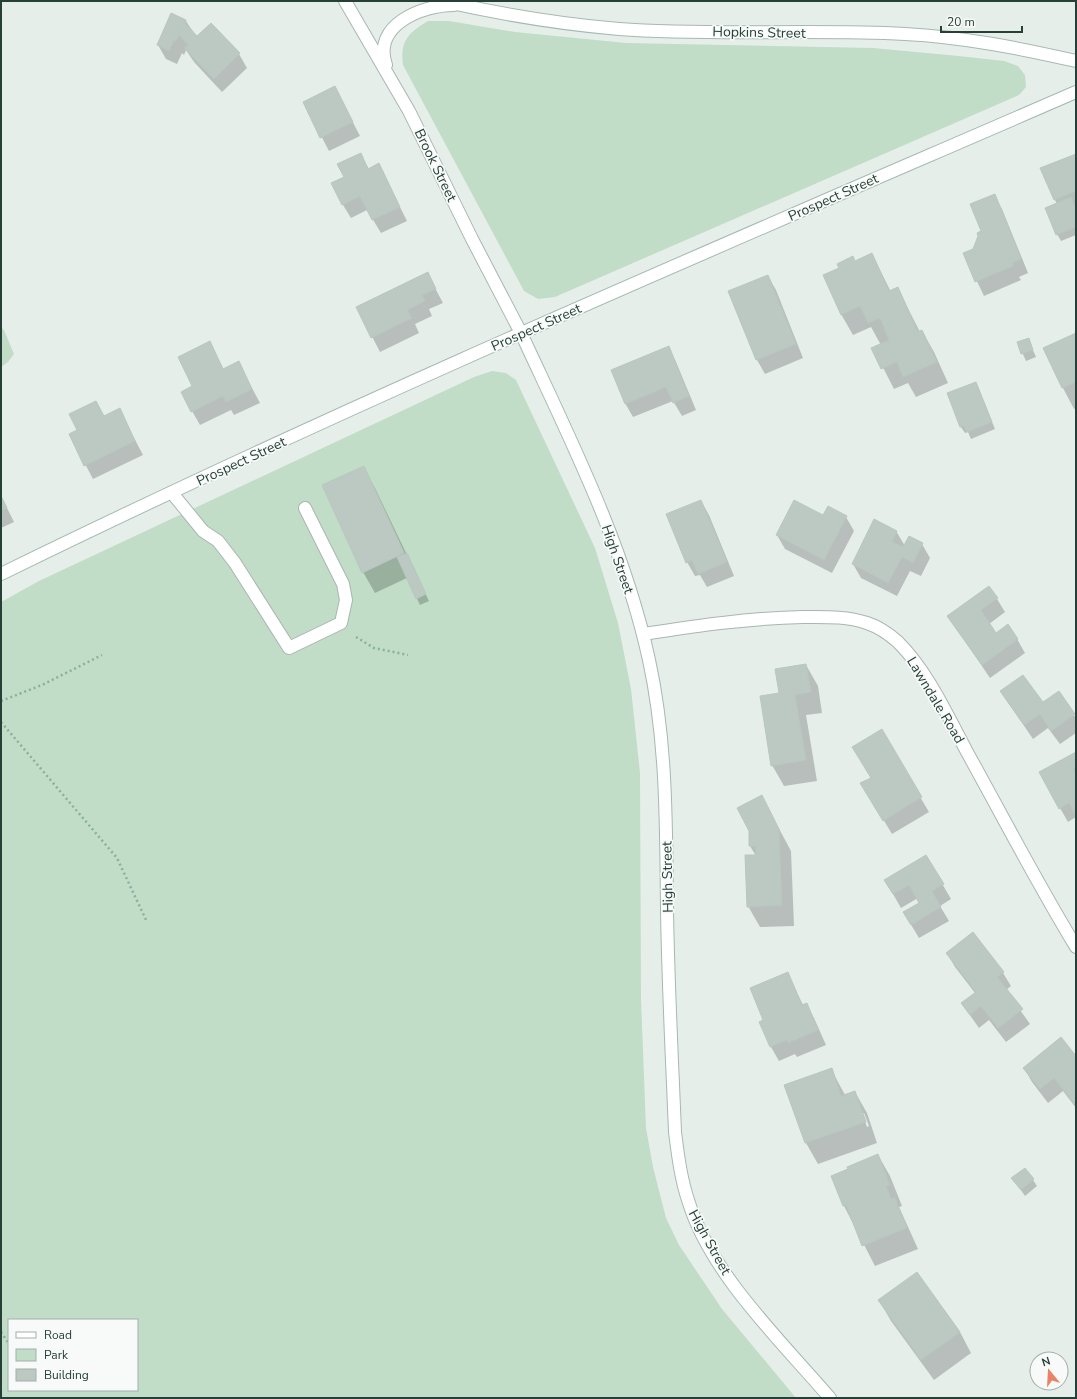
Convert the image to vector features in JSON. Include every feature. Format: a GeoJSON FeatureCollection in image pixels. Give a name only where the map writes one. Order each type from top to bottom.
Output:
{"type":"FeatureCollection","features":[{"type":"Feature","properties":{"kind":"street","name":"Brook Street"},"geometry":{"type":"LineString","coordinates":[[345,1],[409,111],[521,333]]}},
{"type":"Feature","properties":{"kind":"street","name":"Hopkins Street"},"geometry":{"type":"LineString","coordinates":[[442,1],[554,22],[620,29],[687,32],[897,34],[943,37],[981,41],[1076,61]]}},
{"type":"Feature","properties":{"kind":"street"},"geometry":{"type":"LineString","coordinates":[[391,80],[382,50],[396,26],[405,18],[422,9],[438,6],[461,5]]}},
{"type":"Feature","properties":{"kind":"street","name":"Prospect Street"},"geometry":{"type":"LineString","coordinates":[[1,574],[172,493],[521,333],[1076,92]]}},
{"type":"Feature","properties":{"kind":"street","name":"High Street"},"geometry":{"type":"LineString","coordinates":[[521,333],[608,525],[643,634],[655,695],[662,741],[675,1132],[678,1156],[689,1203],[705,1240],[725,1272],[744,1297],[830,1398]]}},
{"type":"Feature","properties":{"kind":"street"},"geometry":{"type":"LineString","coordinates":[[172,493],[203,531],[218,541],[235,563],[289,648],[340,623],[346,600],[343,584],[305,508]]}},
{"type":"Feature","properties":{"kind":"street","name":"Lawndale Road"},"geometry":{"type":"LineString","coordinates":[[643,634],[731,621],[780,617],[830,616],[867,623],[888,634],[908,653],[938,699],[1047,900],[1076,947]]}},
{"type":"Feature","properties":{"kind":"path"},"geometry":{"type":"LineString","coordinates":[[340,623],[357,638],[374,648],[408,655]]}},
{"type":"Feature","properties":{"kind":"path"},"geometry":{"type":"LineString","coordinates":[[1,701],[42,685],[102,655]]}},
{"type":"Feature","properties":{"kind":"path"},"geometry":{"type":"LineString","coordinates":[[1,722],[117,858],[147,922]]}},
{"type":"Feature","properties":{"kind":"path"},"geometry":{"type":"LineString","coordinates":[[1,1332],[8,1342]]}},
{"type":"Feature","properties":{"kind":"green space"},"geometry":{"type":"Polygon","coordinates":[[[428,21],[449,21],[515,32],[626,43],[873,48],[959,56],[1004,61],[1018,66],[1025,75],[1026,87],[1019,95],[555,297],[538,299],[524,291],[403,65],[403,50],[407,38],[428,21]]]}},
{"type":"Feature","properties":{"kind":"green space"},"geometry":{"type":"Polygon","coordinates":[[[1,327],[4,330],[14,354],[8,362],[1,367],[1,327]]]}},
{"type":"Feature","properties":{"kind":"green space"},"geometry":{"type":"Polygon","coordinates":[[[492,371],[506,373],[516,380],[595,548],[618,623],[631,689],[640,773],[641,999],[646,1128],[653,1167],[666,1218],[679,1245],[722,1309],[796,1398],[1,1398],[1,602],[39,581],[474,377],[492,371]]]}},
{"type":"Feature","properties":{"kind":"building"},"geometry":{"type":"Polygon","coordinates":[[[171,13],[186,20],[185,23],[197,36],[211,23],[240,53],[214,79],[184,48],[188,45],[179,35],[176,41],[174,40],[169,51],[157,45],[171,13]]]}},
{"type":"Feature","properties":{"kind":"building"},"geometry":{"type":"Polygon","coordinates":[[[335,86],[353,122],[320,138],[303,102],[335,86]]]}},
{"type":"Feature","properties":{"kind":"building"},"geometry":{"type":"Polygon","coordinates":[[[361,153],[368,169],[379,163],[400,207],[372,220],[360,196],[342,205],[331,183],[344,177],[337,164],[361,153]]]}},
{"type":"Feature","properties":{"kind":"building"},"geometry":{"type":"Polygon","coordinates":[[[1076,154],[1076,191],[1054,200],[1040,168],[1076,154]]]}},
{"type":"Feature","properties":{"kind":"building"},"geometry":{"type":"Polygon","coordinates":[[[995,194],[1021,259],[1012,263],[1013,266],[975,282],[963,253],[973,249],[978,236],[977,233],[981,231],[970,204],[995,194]]]}},
{"type":"Feature","properties":{"kind":"building"},"geometry":{"type":"Polygon","coordinates":[[[1071,197],[1076,210],[1076,227],[1056,235],[1045,208],[1071,197]]]}},
{"type":"Feature","properties":{"kind":"building"},"geometry":{"type":"Polygon","coordinates":[[[872,253],[889,291],[898,287],[918,332],[922,330],[937,362],[903,377],[897,362],[881,369],[871,348],[889,340],[880,318],[868,323],[860,306],[841,315],[823,275],[839,268],[837,264],[853,256],[855,261],[872,253]]]}},
{"type":"Feature","properties":{"kind":"building"},"geometry":{"type":"Polygon","coordinates":[[[428,272],[436,289],[422,295],[425,301],[407,310],[412,318],[371,338],[356,307],[428,272]]]}},
{"type":"Feature","properties":{"kind":"building"},"geometry":{"type":"Polygon","coordinates":[[[768,275],[796,344],[756,360],[728,291],[768,275]]]}},
{"type":"Feature","properties":{"kind":"building"},"geometry":{"type":"Polygon","coordinates":[[[1076,333],[1076,382],[1062,388],[1043,348],[1076,333]]]}},
{"type":"Feature","properties":{"kind":"building"},"geometry":{"type":"Polygon","coordinates":[[[1029,338],[1033,350],[1021,354],[1017,342],[1029,338]]]}},
{"type":"Feature","properties":{"kind":"building"},"geometry":{"type":"Polygon","coordinates":[[[210,341],[223,369],[239,361],[252,389],[226,402],[223,396],[191,412],[181,392],[192,386],[178,357],[210,341]]]}},
{"type":"Feature","properties":{"kind":"building"},"geometry":{"type":"Polygon","coordinates":[[[669,346],[689,396],[673,403],[666,387],[625,404],[611,370],[669,346]]]}},
{"type":"Feature","properties":{"kind":"building"},"geometry":{"type":"Polygon","coordinates":[[[976,382],[992,422],[967,432],[964,426],[960,427],[947,393],[976,382]]]}},
{"type":"Feature","properties":{"kind":"building"},"geometry":{"type":"Polygon","coordinates":[[[96,401],[104,416],[120,408],[135,441],[84,466],[69,434],[77,430],[69,414],[96,401]]]}},
{"type":"Feature","properties":{"kind":"building"},"geometry":{"type":"Polygon","coordinates":[[[364,466],[404,553],[362,573],[322,485],[364,466]]]}},
{"type":"Feature","properties":{"kind":"building"},"geometry":{"type":"Polygon","coordinates":[[[1,496],[7,508],[1,510],[1,496]]]}},
{"type":"Feature","properties":{"kind":"building"},"geometry":{"type":"Polygon","coordinates":[[[701,500],[727,562],[698,574],[692,560],[686,563],[666,514],[701,500]]]}},
{"type":"Feature","properties":{"kind":"building"},"geometry":{"type":"Polygon","coordinates":[[[794,500],[823,515],[828,506],[847,516],[824,560],[776,535],[794,500]]]}},
{"type":"Feature","properties":{"kind":"building"},"geometry":{"type":"Polygon","coordinates":[[[874,519],[897,531],[892,542],[903,547],[909,536],[923,543],[913,563],[902,557],[888,583],[852,564],[874,519]]]}},
{"type":"Feature","properties":{"kind":"building"},"geometry":{"type":"Polygon","coordinates":[[[407,553],[426,594],[416,599],[397,557],[407,553]]]}},
{"type":"Feature","properties":{"kind":"building"},"geometry":{"type":"Polygon","coordinates":[[[989,586],[998,598],[981,610],[996,633],[1008,624],[1018,639],[982,665],[947,616],[989,586]]]}},
{"type":"Feature","properties":{"kind":"building"},"geometry":{"type":"Polygon","coordinates":[[[806,664],[811,692],[795,695],[806,760],[771,766],[760,696],[779,693],[775,669],[806,664]]]}},
{"type":"Feature","properties":{"kind":"building"},"geometry":{"type":"Polygon","coordinates":[[[1023,675],[1043,702],[1059,691],[1075,714],[1051,731],[1040,714],[1024,725],[1000,691],[1023,675]]]}},
{"type":"Feature","properties":{"kind":"building"},"geometry":{"type":"Polygon","coordinates":[[[882,729],[922,797],[883,821],[860,783],[871,778],[852,747],[882,729]]]}},
{"type":"Feature","properties":{"kind":"building"},"geometry":{"type":"Polygon","coordinates":[[[1076,752],[1076,767],[1073,769],[1076,773],[1076,816],[1069,803],[1059,809],[1039,772],[1076,752]]]}},
{"type":"Feature","properties":{"kind":"building"},"geometry":{"type":"Polygon","coordinates":[[[762,795],[779,829],[782,905],[747,907],[745,855],[756,855],[756,846],[749,846],[749,831],[737,808],[762,795]]]}},
{"type":"Feature","properties":{"kind":"building"},"geometry":{"type":"Polygon","coordinates":[[[926,855],[944,884],[932,891],[941,907],[911,925],[903,912],[919,903],[909,885],[893,894],[884,880],[926,855]]]}},
{"type":"Feature","properties":{"kind":"building"},"geometry":{"type":"Polygon","coordinates":[[[973,932],[1004,972],[997,977],[1023,1009],[998,1028],[981,1006],[970,1015],[961,1003],[976,992],[946,953],[973,932]]]}},
{"type":"Feature","properties":{"kind":"building"},"geometry":{"type":"Polygon","coordinates":[[[788,972],[802,1005],[807,1003],[818,1030],[788,1043],[787,1040],[770,1047],[759,1022],[763,1020],[750,988],[788,972]]]}},
{"type":"Feature","properties":{"kind":"building"},"geometry":{"type":"Polygon","coordinates":[[[1061,1037],[1076,1056],[1076,1106],[1054,1078],[1040,1089],[1023,1068],[1061,1037]]]}},
{"type":"Feature","properties":{"kind":"building"},"geometry":{"type":"Polygon","coordinates":[[[832,1068],[841,1096],[855,1091],[866,1122],[805,1143],[784,1085],[832,1068]]]}},
{"type":"Feature","properties":{"kind":"building"},"geometry":{"type":"Polygon","coordinates":[[[878,1154],[890,1185],[886,1186],[891,1199],[895,1198],[907,1228],[862,1246],[846,1205],[843,1206],[831,1176],[848,1169],[847,1167],[878,1154]]]}},
{"type":"Feature","properties":{"kind":"building"},"geometry":{"type":"Polygon","coordinates":[[[1025,1168],[1034,1179],[1021,1190],[1011,1178],[1025,1168]]]}},
{"type":"Feature","properties":{"kind":"building"},"geometry":{"type":"Polygon","coordinates":[[[917,1272],[960,1332],[921,1360],[878,1300],[917,1272]]]}}]}
